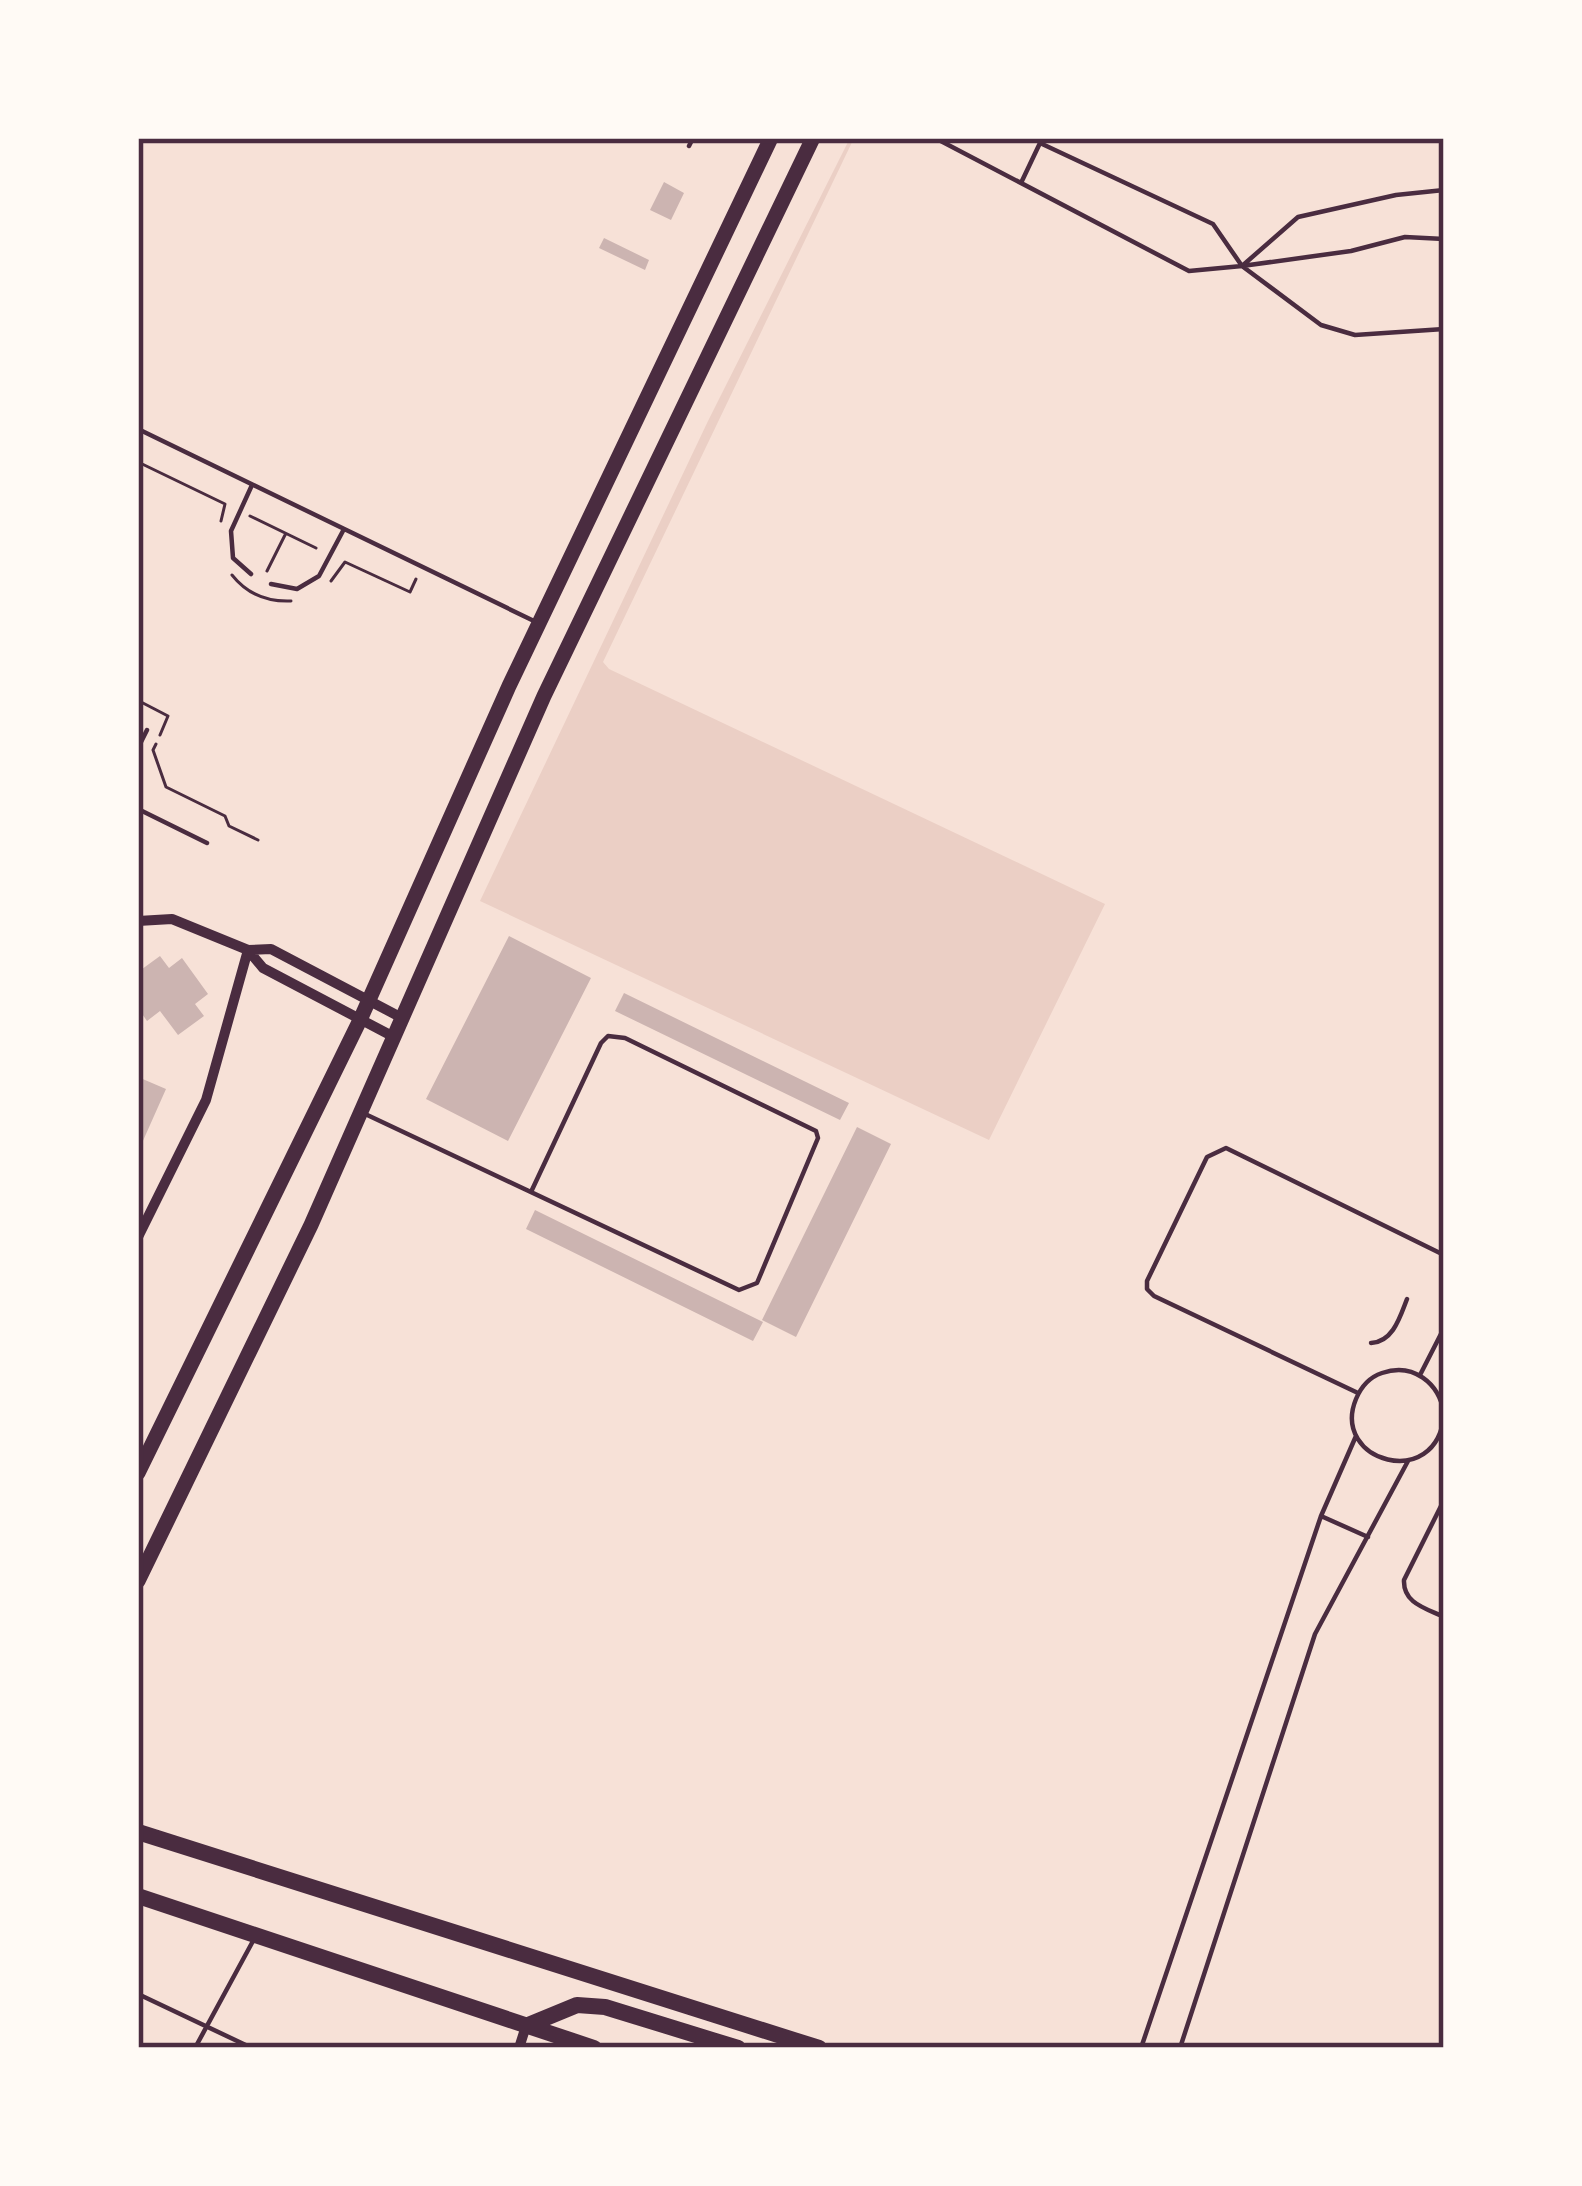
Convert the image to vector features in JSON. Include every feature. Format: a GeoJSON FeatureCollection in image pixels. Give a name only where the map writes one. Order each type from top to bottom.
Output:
{"type":"FeatureCollection","features":[{"type":"Feature","properties":{"kind":"main road"},"geometry":{"type":"LineString","coordinates":[[138,1473],[360,1020],[539,624],[771,138]]}},
{"type":"Feature","properties":{"kind":"main road"},"geometry":{"type":"LineString","coordinates":[[138,1580],[363,1112],[544,696],[813,138]]}},
{"type":"Feature","properties":{"kind":"main road"},"geometry":{"type":"LineString","coordinates":[[138,1832],[819,2048]]}},
{"type":"Feature","properties":{"kind":"main road"},"geometry":{"type":"LineString","coordinates":[[138,1896],[569,2044],[594,2048]]}},
{"type":"Feature","properties":{"kind":"main road"},"geometry":{"type":"LineString","coordinates":[[526,2026],[577,2005],[605,2007],[738,2048]]}},
{"type":"Feature","properties":{"kind":"street"},"geometry":{"type":"LineString","coordinates":[[138,921],[172,919],[248,950],[271,950],[402,1018]]}},
{"type":"Feature","properties":{"kind":"street"},"geometry":{"type":"LineString","coordinates":[[248,950],[263,968],[394,1037]]}},
{"type":"Feature","properties":{"kind":"street"},"geometry":{"type":"LineString","coordinates":[[138,1237],[206,1100],[248,950]]}},
{"type":"Feature","properties":{"kind":"street"},"geometry":{"type":"LineString","coordinates":[[519,2048],[526,2026]]}},
{"type":"Feature","properties":{"kind":"lane"},"geometry":{"type":"LineString","coordinates":[[689,146],[693,138]]}},
{"type":"Feature","properties":{"kind":"lane"},"geometry":{"type":"LineString","coordinates":[[935,138],[1189,271],[1352,250],[1405,237],[1444,239]]}},
{"type":"Feature","properties":{"kind":"lane"},"geometry":{"type":"LineString","coordinates":[[1021,183],[1040,142],[1213,224],[1242,266],[1321,325],[1355,334],[1444,329]]}},
{"type":"Feature","properties":{"kind":"lane"},"geometry":{"type":"LineString","coordinates":[[1242,266],[1298,217],[1396,195],[1444,190]]}},
{"type":"Feature","properties":{"kind":"lane"},"geometry":{"type":"LineString","coordinates":[[138,429],[539,624]]}},
{"type":"Feature","properties":{"kind":"lane"},"geometry":{"type":"LineString","coordinates":[[251,574],[233,558],[231,531],[252,485]]}},
{"type":"Feature","properties":{"kind":"lane"},"geometry":{"type":"LineString","coordinates":[[271,584],[297,589],[319,576],[344,529]]}},
{"type":"Feature","properties":{"kind":"lane"},"geometry":{"type":"LineString","coordinates":[[138,748],[147,730]]}},
{"type":"Feature","properties":{"kind":"lane"},"geometry":{"type":"LineString","coordinates":[[138,809],[207,843]]}},
{"type":"Feature","properties":{"kind":"lane"},"geometry":{"type":"LineString","coordinates":[[363,1112],[531,1192],[739,1290],[757,1283],[818,1138],[816,1131],[646,1048],[620,1036],[608,1036],[531,1192]]}},
{"type":"Feature","properties":{"kind":"lane"},"geometry":{"type":"LineString","coordinates":[[1358,1394],[1148,1289],[1147,1280],[1207,1156],[1226,1148],[1444,1255]]}},
{"type":"Feature","properties":{"kind":"lane"},"geometry":{"type":"LineString","coordinates":[[1371,1343],[1381,1343],[1388,1336],[1408,1300]]}},
{"type":"Feature","properties":{"kind":"lane"},"geometry":{"type":"LineString","coordinates":[[1420,1375],[1444,1328]]}},
{"type":"Feature","properties":{"kind":"lane"},"geometry":{"type":"LineString","coordinates":[[1141,2048],[1321,1516],[1356,1436],[1353,1407],[1358,1394],[1384,1372],[1408,1370],[1437,1390],[1444,1414],[1442,1435],[1431,1448],[1408,1461],[1315,1634],[1180,2048]]}},
{"type":"Feature","properties":{"kind":"lane"},"geometry":{"type":"LineString","coordinates":[[1356,1436],[1378,1457],[1408,1461]]}},
{"type":"Feature","properties":{"kind":"lane"},"geometry":{"type":"LineString","coordinates":[[1444,1500],[1404,1580],[1404,1591],[1412,1602],[1444,1617]]}},
{"type":"Feature","properties":{"kind":"lane"},"geometry":{"type":"LineString","coordinates":[[1321,1516],[1368,1537]]}},
{"type":"Feature","properties":{"kind":"lane"},"geometry":{"type":"LineString","coordinates":[[196,2048],[255,1935]]}},
{"type":"Feature","properties":{"kind":"lane"},"geometry":{"type":"LineString","coordinates":[[138,1994],[253,2048]]}},
{"type":"Feature","properties":{"kind":"path"},"geometry":{"type":"LineString","coordinates":[[250,516],[323,552]]}},
{"type":"Feature","properties":{"kind":"path"},"geometry":{"type":"LineString","coordinates":[[267,571],[285,533]]}},
{"type":"Feature","properties":{"kind":"path"},"geometry":{"type":"LineString","coordinates":[[138,708],[141,702],[168,716],[153,750],[166,787],[224,816],[229,826],[258,840]]}},
{"type":"Feature","properties":{"kind":"shaded area"},"geometry":{"type":"Polygon","coordinates":[[[854,138],[603,662],[609,669],[1105,904],[989,1140],[480,901],[708,421],[854,138]]]}},
{"type":"Feature","properties":{"kind":"building"},"geometry":{"type":"Polygon","coordinates":[[[664,182],[684,193],[671,220],[650,210],[664,182]]]}},
{"type":"Feature","properties":{"kind":"building"},"geometry":{"type":"Polygon","coordinates":[[[604,238],[649,260],[645,270],[599,248],[604,238]]]}},
{"type":"Feature","properties":{"kind":"building"},"geometry":{"type":"Polygon","coordinates":[[[509,936],[591,978],[508,1141],[426,1099],[509,936]]]}},
{"type":"Feature","properties":{"kind":"building"},"geometry":{"type":"Polygon","coordinates":[[[160,956],[169,968],[182,958],[208,994],[195,1004],[204,1016],[178,1035],[160,1011],[147,1021],[138,1008],[138,972],[160,956]]]}},
{"type":"Feature","properties":{"kind":"building"},"geometry":{"type":"Polygon","coordinates":[[[624,993],[849,1103],[840,1120],[615,1011],[624,993]]]}},
{"type":"Feature","properties":{"kind":"building"},"geometry":{"type":"Polygon","coordinates":[[[138,1077],[166,1089],[138,1152],[138,1077]]]}},
{"type":"Feature","properties":{"kind":"building"},"geometry":{"type":"Polygon","coordinates":[[[857,1127],[891,1144],[796,1337],[762,1320],[857,1127]]]}},
{"type":"Feature","properties":{"kind":"building"},"geometry":{"type":"Polygon","coordinates":[[[535,1210],[763,1322],[753,1341],[526,1229],[535,1210]]]}}]}
